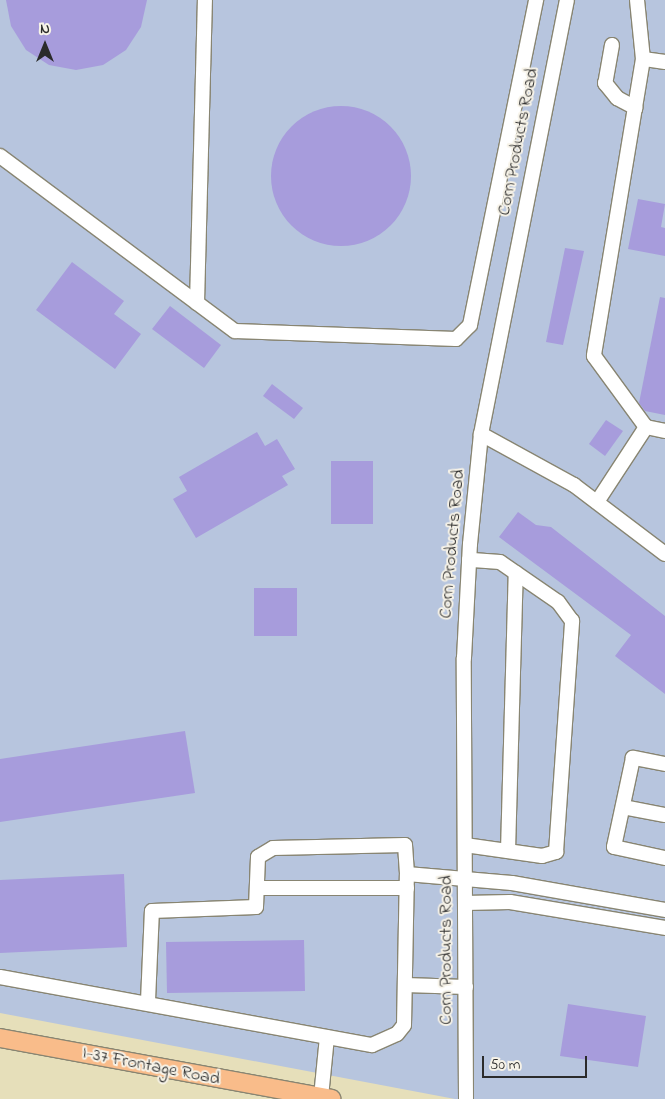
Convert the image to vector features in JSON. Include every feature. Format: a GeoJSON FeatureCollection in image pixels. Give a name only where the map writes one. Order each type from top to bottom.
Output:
{"type":"FeatureCollection","features":[{"type":"Feature","properties":{"kind":"main road","name":"I-37 Frontage Road"},"geometry":{"type":"LineString","coordinates":[[0,1038],[326,1098]]}},
{"type":"Feature","properties":{"kind":"street"},"geometry":{"type":"LineString","coordinates":[[197,303],[205,0]]}},
{"type":"Feature","properties":{"kind":"street"},"geometry":{"type":"LineString","coordinates":[[0,156],[235,332],[456,339],[470,325],[536,0]]}},
{"type":"Feature","properties":{"kind":"street","name":"Corn Products Road"},"geometry":{"type":"LineString","coordinates":[[466,1099],[464,658],[481,434],[567,0]]}},
{"type":"Feature","properties":{"kind":"street"},"geometry":{"type":"LineString","coordinates":[[637,0],[643,59],[594,356],[646,427],[665,431]]}},
{"type":"Feature","properties":{"kind":"street"},"geometry":{"type":"LineString","coordinates":[[612,45],[605,83],[617,98],[636,108]]}},
{"type":"Feature","properties":{"kind":"street"},"geometry":{"type":"LineString","coordinates":[[643,59],[665,62]]}},
{"type":"Feature","properties":{"kind":"street"},"geometry":{"type":"LineString","coordinates":[[597,502],[646,427]]}},
{"type":"Feature","properties":{"kind":"street"},"geometry":{"type":"LineString","coordinates":[[481,434],[597,502],[665,554]]}},
{"type":"Feature","properties":{"kind":"street"},"geometry":{"type":"LineString","coordinates":[[465,845],[542,856],[556,852],[572,622],[558,602],[500,562],[470,560]]}},
{"type":"Feature","properties":{"kind":"street"},"geometry":{"type":"LineString","coordinates":[[508,851],[516,572]]}},
{"type":"Feature","properties":{"kind":"street"},"geometry":{"type":"LineString","coordinates":[[665,764],[633,758],[614,847],[665,858]]}},
{"type":"Feature","properties":{"kind":"street"},"geometry":{"type":"LineString","coordinates":[[622,807],[665,815]]}},
{"type":"Feature","properties":{"kind":"street"},"geometry":{"type":"LineString","coordinates":[[0,977],[148,1001],[372,1045],[397,1034],[404,1025],[407,881],[405,845],[274,848],[258,857],[256,907],[152,911],[148,1001]]}},
{"type":"Feature","properties":{"kind":"street"},"geometry":{"type":"LineString","coordinates":[[257,888],[465,878],[665,910]]}},
{"type":"Feature","properties":{"kind":"street"},"geometry":{"type":"LineString","coordinates":[[465,903],[510,902],[665,928]]}},
{"type":"Feature","properties":{"kind":"street"},"geometry":{"type":"LineString","coordinates":[[405,986],[466,987]]}},
{"type":"Feature","properties":{"kind":"street"},"geometry":{"type":"LineString","coordinates":[[326,1098],[327,1037]]}},
{"type":"Feature","properties":{"kind":"shaded area"},"geometry":{"type":"Polygon","coordinates":[[[0,0],[665,0],[665,1099],[455,1099],[0,1013],[0,0]]]}},
{"type":"Feature","properties":{"kind":"building"},"geometry":{"type":"Polygon","coordinates":[[[6,0],[147,0],[141,27],[126,50],[103,65],[76,70],[49,65],[26,50],[11,26],[6,0]]]}},
{"type":"Feature","properties":{"kind":"building"},"geometry":{"type":"Polygon","coordinates":[[[341,106],[355,107],[368,111],[391,126],[406,149],[410,162],[410,190],[406,203],[391,226],[368,241],[355,245],[341,246],[327,245],[314,241],[291,226],[276,203],[272,190],[271,176],[272,162],[276,149],[291,126],[314,111],[327,107],[341,106]]]}},
{"type":"Feature","properties":{"kind":"building"},"geometry":{"type":"Polygon","coordinates":[[[638,199],[665,204],[661,227],[665,228],[665,256],[628,249],[638,199]]]}},
{"type":"Feature","properties":{"kind":"building"},"geometry":{"type":"Polygon","coordinates":[[[565,248],[584,251],[563,345],[546,342],[565,248]]]}},
{"type":"Feature","properties":{"kind":"building"},"geometry":{"type":"Polygon","coordinates":[[[72,262],[124,301],[114,314],[141,334],[115,369],[36,310],[72,262]]]}},
{"type":"Feature","properties":{"kind":"building"},"geometry":{"type":"Polygon","coordinates":[[[660,297],[665,298],[665,415],[645,411],[639,403],[660,297]]]}},
{"type":"Feature","properties":{"kind":"building"},"geometry":{"type":"Polygon","coordinates":[[[170,306],[221,345],[204,368],[152,329],[170,306]]]}},
{"type":"Feature","properties":{"kind":"building"},"geometry":{"type":"Polygon","coordinates":[[[272,384],[303,408],[294,419],[263,396],[272,384]]]}},
{"type":"Feature","properties":{"kind":"building"},"geometry":{"type":"Polygon","coordinates":[[[606,420],[623,431],[605,456],[589,444],[606,420]]]}},
{"type":"Feature","properties":{"kind":"building"},"geometry":{"type":"Polygon","coordinates":[[[257,432],[265,446],[277,439],[295,469],[282,476],[288,485],[196,538],[173,499],[187,491],[179,477],[257,432]]]}},
{"type":"Feature","properties":{"kind":"building"},"geometry":{"type":"Polygon","coordinates":[[[331,461],[373,461],[373,524],[331,524],[331,461]]]}},
{"type":"Feature","properties":{"kind":"building"},"geometry":{"type":"Polygon","coordinates":[[[518,512],[536,525],[551,527],[665,616],[665,694],[615,656],[631,635],[499,537],[518,512]]]}},
{"type":"Feature","properties":{"kind":"building"},"geometry":{"type":"Polygon","coordinates":[[[254,588],[297,588],[297,636],[254,636],[254,588]]]}},
{"type":"Feature","properties":{"kind":"building"},"geometry":{"type":"Polygon","coordinates":[[[185,731],[195,793],[0,822],[0,759],[185,731]]]}},
{"type":"Feature","properties":{"kind":"building"},"geometry":{"type":"Polygon","coordinates":[[[124,874],[127,947],[0,953],[0,880],[124,874]]]}},
{"type":"Feature","properties":{"kind":"building"},"geometry":{"type":"Polygon","coordinates":[[[304,940],[305,991],[167,993],[166,942],[304,940]]]}},
{"type":"Feature","properties":{"kind":"building"},"geometry":{"type":"Polygon","coordinates":[[[568,1004],[646,1016],[638,1067],[560,1056],[568,1004]]]}}]}
